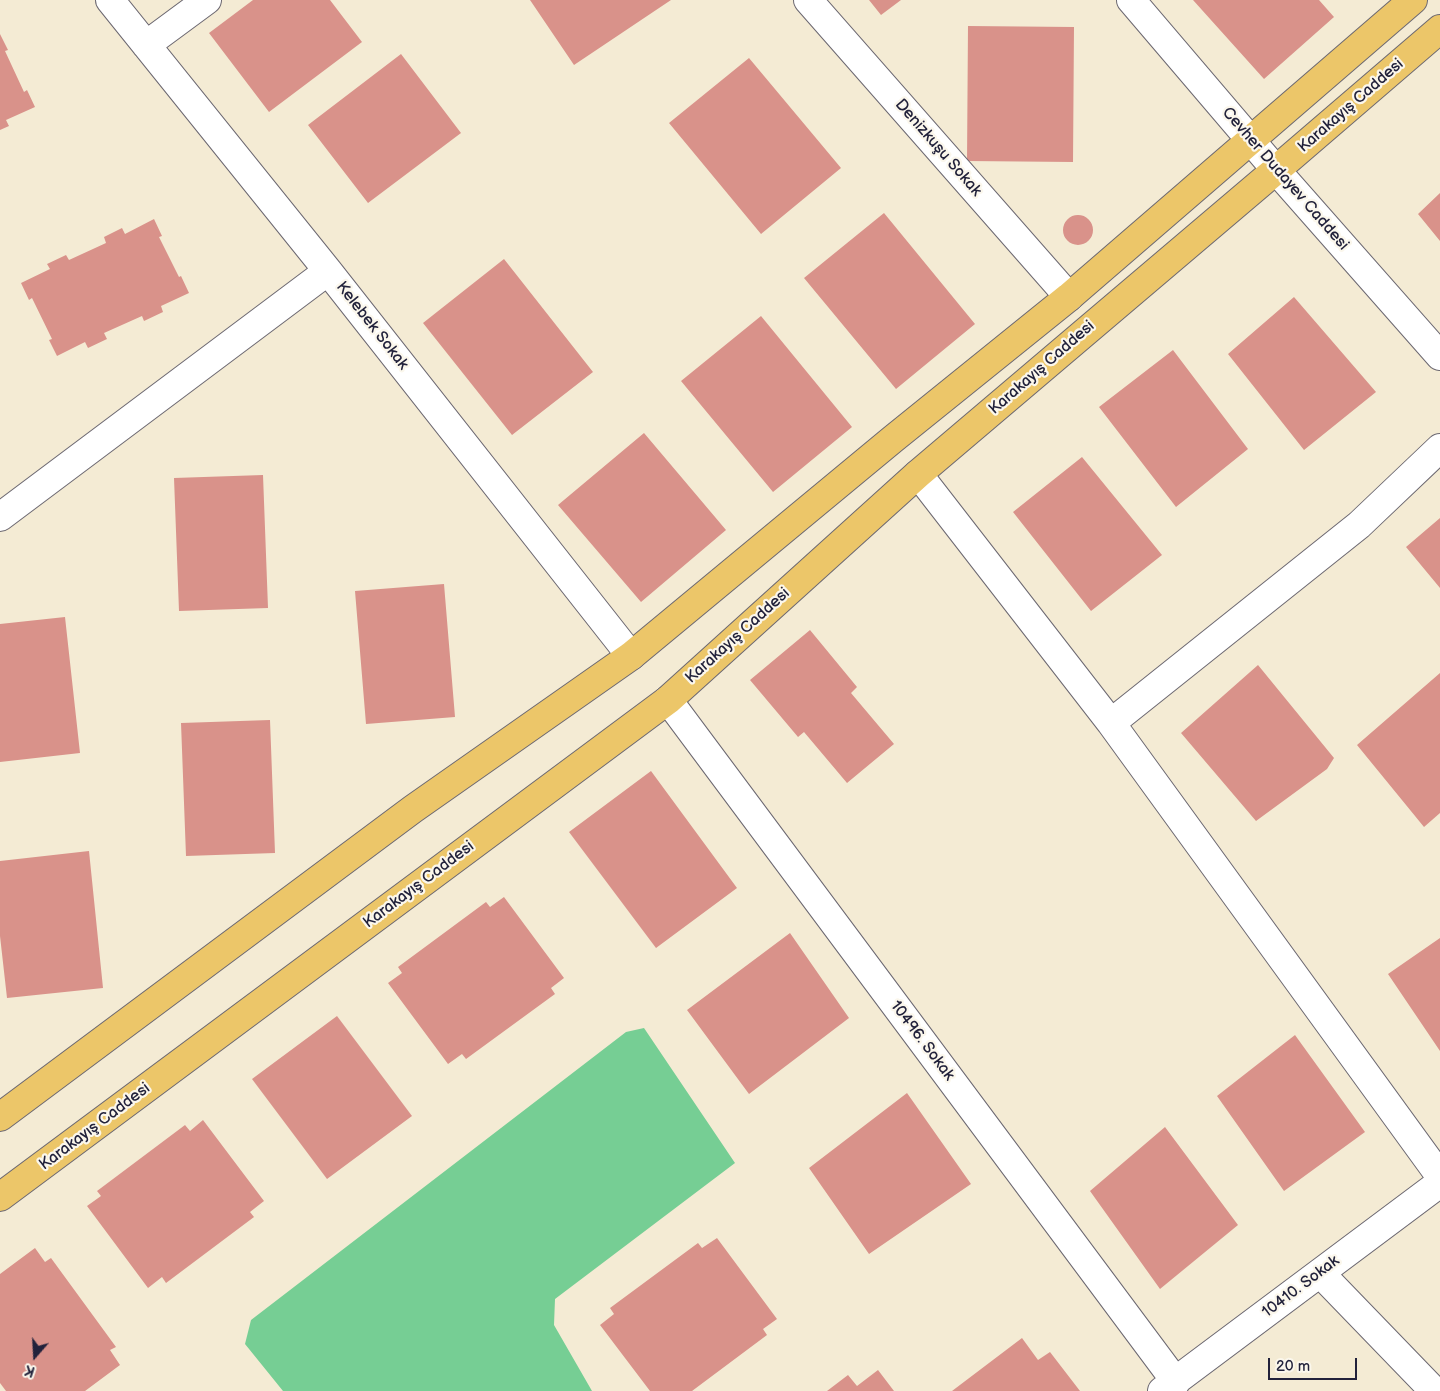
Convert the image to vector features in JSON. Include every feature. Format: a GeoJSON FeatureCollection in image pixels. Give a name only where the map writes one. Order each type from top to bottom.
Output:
{"type":"FeatureCollection","features":[{"type":"Feature","properties":{"kind":"main road"},"geometry":{"type":"LineString","coordinates":[[0,1117],[413,809],[631,656],[893,439],[1069,297],[1413,0]]}},
{"type":"Feature","properties":{"kind":"main road","name":"Karakayış Caddesi"},"geometry":{"type":"LineString","coordinates":[[0,1197],[668,700],[918,474],[1440,29]]}},
{"type":"Feature","properties":{"kind":"street","name":"Kelebek Sokak"},"geometry":{"type":"LineString","coordinates":[[110,0],[328,271],[631,656]]}},
{"type":"Feature","properties":{"kind":"street"},"geometry":{"type":"LineString","coordinates":[[146,45],[207,0]]}},
{"type":"Feature","properties":{"kind":"street","name":"Denizkuşu Sokak"},"geometry":{"type":"LineString","coordinates":[[808,0],[1069,297]]}},
{"type":"Feature","properties":{"kind":"street","name":"Cevher Dudayev Caddesi"},"geometry":{"type":"LineString","coordinates":[[1131,0],[1276,170],[1440,356]]}},
{"type":"Feature","properties":{"kind":"street"},"geometry":{"type":"LineString","coordinates":[[0,517],[328,271]]}},
{"type":"Feature","properties":{"kind":"street"},"geometry":{"type":"LineString","coordinates":[[1111,723],[1359,525],[1440,448]]}},
{"type":"Feature","properties":{"kind":"street"},"geometry":{"type":"LineString","coordinates":[[918,474],[1111,723],[1440,1176]]}},
{"type":"Feature","properties":{"kind":"street","name":"10496. Sokak"},"geometry":{"type":"LineString","coordinates":[[668,700],[1169,1387]]}},
{"type":"Feature","properties":{"kind":"street","name":"10410. Sokak"},"geometry":{"type":"LineString","coordinates":[[1169,1387],[1440,1183]]}},
{"type":"Feature","properties":{"kind":"street"},"geometry":{"type":"LineString","coordinates":[[1320,1273],[1434,1391]]}},
{"type":"Feature","properties":{"kind":"green space"},"geometry":{"type":"Polygon","coordinates":[[[644,1028],[735,1163],[555,1299],[554,1325],[592,1391],[283,1391],[245,1344],[251,1320],[626,1032],[644,1028]]]}},
{"type":"Feature","properties":{"kind":"building"},"geometry":{"type":"Polygon","coordinates":[[[253,0],[330,0],[362,42],[269,112],[209,33],[253,0]]]}},
{"type":"Feature","properties":{"kind":"building"},"geometry":{"type":"Polygon","coordinates":[[[530,0],[671,0],[574,65],[530,0]]]}},
{"type":"Feature","properties":{"kind":"building"},"geometry":{"type":"Polygon","coordinates":[[[869,0],[901,0],[881,15],[869,0]]]}},
{"type":"Feature","properties":{"kind":"building"},"geometry":{"type":"Polygon","coordinates":[[[1193,0],[1319,0],[1334,17],[1264,79],[1193,0]]]}},
{"type":"Feature","properties":{"kind":"building"},"geometry":{"type":"Polygon","coordinates":[[[968,26],[1074,27],[1073,162],[967,161],[968,26]]]}},
{"type":"Feature","properties":{"kind":"building"},"geometry":{"type":"Polygon","coordinates":[[[0,34],[8,50],[5,51],[24,92],[27,90],[35,107],[6,120],[9,126],[0,130],[0,34]]]}},
{"type":"Feature","properties":{"kind":"building"},"geometry":{"type":"Polygon","coordinates":[[[401,54],[461,133],[368,203],[308,125],[401,54]]]}},
{"type":"Feature","properties":{"kind":"building"},"geometry":{"type":"Polygon","coordinates":[[[749,58],[841,168],[761,234],[669,123],[749,58]]]}},
{"type":"Feature","properties":{"kind":"building"},"geometry":{"type":"Polygon","coordinates":[[[1440,193],[1440,241],[1418,214],[1440,193]]]}},
{"type":"Feature","properties":{"kind":"building"},"geometry":{"type":"Polygon","coordinates":[[[884,213],[975,324],[896,389],[804,278],[884,213]]]}},
{"type":"Feature","properties":{"kind":"building"},"geometry":{"type":"Polygon","coordinates":[[[1078,215],[1089,219],[1093,230],[1089,241],[1078,245],[1067,241],[1063,230],[1067,219],[1078,215]]]}},
{"type":"Feature","properties":{"kind":"building"},"geometry":{"type":"Polygon","coordinates":[[[154,219],[162,236],[159,237],[189,293],[161,306],[163,312],[144,321],[142,316],[104,333],[107,339],[88,348],[85,342],[57,356],[49,340],[52,339],[32,298],[29,300],[21,283],[50,269],[47,264],[66,255],[69,260],[106,243],[104,237],[122,228],[125,234],[154,219]]]}},
{"type":"Feature","properties":{"kind":"building"},"geometry":{"type":"Polygon","coordinates":[[[504,259],[593,372],[512,435],[423,323],[504,259]]]}},
{"type":"Feature","properties":{"kind":"building"},"geometry":{"type":"Polygon","coordinates":[[[1294,297],[1376,392],[1304,450],[1228,354],[1294,297]]]}},
{"type":"Feature","properties":{"kind":"building"},"geometry":{"type":"Polygon","coordinates":[[[761,316],[852,427],[773,492],[681,381],[761,316]]]}},
{"type":"Feature","properties":{"kind":"building"},"geometry":{"type":"Polygon","coordinates":[[[1173,350],[1248,449],[1176,507],[1099,407],[1173,350]]]}},
{"type":"Feature","properties":{"kind":"building"},"geometry":{"type":"Polygon","coordinates":[[[644,433],[726,530],[641,602],[558,505],[644,433]]]}},
{"type":"Feature","properties":{"kind":"building"},"geometry":{"type":"Polygon","coordinates":[[[1082,457],[1162,555],[1091,611],[1013,512],[1082,457]]]}},
{"type":"Feature","properties":{"kind":"building"},"geometry":{"type":"Polygon","coordinates":[[[263,475],[268,608],[179,611],[174,478],[263,475]]]}},
{"type":"Feature","properties":{"kind":"building"},"geometry":{"type":"Polygon","coordinates":[[[1440,518],[1440,588],[1406,547],[1440,518]]]}},
{"type":"Feature","properties":{"kind":"building"},"geometry":{"type":"Polygon","coordinates":[[[444,584],[455,717],[366,724],[355,591],[444,584]]]}},
{"type":"Feature","properties":{"kind":"building"},"geometry":{"type":"Polygon","coordinates":[[[65,617],[80,753],[0,762],[0,624],[65,617]]]}},
{"type":"Feature","properties":{"kind":"building"},"geometry":{"type":"Polygon","coordinates":[[[810,630],[857,687],[851,693],[894,744],[847,783],[804,732],[798,737],[750,680],[810,630]]]}},
{"type":"Feature","properties":{"kind":"building"},"geometry":{"type":"Polygon","coordinates":[[[1258,665],[1334,758],[1327,769],[1256,821],[1181,733],[1258,665]]]}},
{"type":"Feature","properties":{"kind":"building"},"geometry":{"type":"Polygon","coordinates":[[[1440,673],[1440,813],[1424,827],[1357,745],[1440,673]]]}},
{"type":"Feature","properties":{"kind":"building"},"geometry":{"type":"Polygon","coordinates":[[[270,720],[275,853],[186,856],[181,723],[270,720]]]}},
{"type":"Feature","properties":{"kind":"building"},"geometry":{"type":"Polygon","coordinates":[[[651,771],[737,888],[656,948],[569,832],[651,771]]]}},
{"type":"Feature","properties":{"kind":"building"},"geometry":{"type":"Polygon","coordinates":[[[89,851],[103,988],[7,998],[0,936],[0,861],[89,851]]]}},
{"type":"Feature","properties":{"kind":"building"},"geometry":{"type":"Polygon","coordinates":[[[504,897],[564,978],[551,988],[555,994],[466,1059],[462,1054],[448,1064],[388,983],[402,973],[398,967],[486,902],[490,907],[504,897]]]}},
{"type":"Feature","properties":{"kind":"building"},"geometry":{"type":"Polygon","coordinates":[[[790,933],[849,1018],[749,1094],[687,1010],[790,933]]]}},
{"type":"Feature","properties":{"kind":"building"},"geometry":{"type":"Polygon","coordinates":[[[1440,938],[1440,1051],[1388,974],[1440,938]]]}},
{"type":"Feature","properties":{"kind":"building"},"geometry":{"type":"Polygon","coordinates":[[[337,1016],[412,1116],[327,1179],[252,1079],[337,1016]]]}},
{"type":"Feature","properties":{"kind":"building"},"geometry":{"type":"Polygon","coordinates":[[[1295,1035],[1365,1132],[1284,1191],[1217,1096],[1295,1035]]]}},
{"type":"Feature","properties":{"kind":"building"},"geometry":{"type":"Polygon","coordinates":[[[907,1093],[971,1184],[869,1254],[809,1168],[907,1093]]]}},
{"type":"Feature","properties":{"kind":"building"},"geometry":{"type":"Polygon","coordinates":[[[203,1120],[264,1201],[250,1212],[254,1217],[166,1283],[162,1277],[148,1288],[87,1206],[101,1196],[97,1191],[185,1125],[190,1131],[203,1120]]]}},
{"type":"Feature","properties":{"kind":"building"},"geometry":{"type":"Polygon","coordinates":[[[1165,1127],[1238,1225],[1160,1289],[1090,1191],[1165,1127]]]}},
{"type":"Feature","properties":{"kind":"building"},"geometry":{"type":"Polygon","coordinates":[[[717,1238],[777,1319],[763,1329],[767,1335],[692,1391],[650,1391],[600,1325],[614,1314],[610,1308],[698,1243],[702,1248],[717,1238]]]}},
{"type":"Feature","properties":{"kind":"building"},"geometry":{"type":"Polygon","coordinates":[[[35,1248],[45,1262],[51,1258],[116,1347],[110,1350],[120,1365],[85,1391],[6,1391],[0,1383],[0,1274],[35,1248]]]}},
{"type":"Feature","properties":{"kind":"building"},"geometry":{"type":"Polygon","coordinates":[[[1022,1338],[1038,1360],[1050,1352],[1080,1391],[952,1391],[1022,1338]]]}},
{"type":"Feature","properties":{"kind":"building"},"geometry":{"type":"Polygon","coordinates":[[[878,1370],[894,1391],[827,1391],[848,1375],[857,1386],[878,1370]]]}}]}
